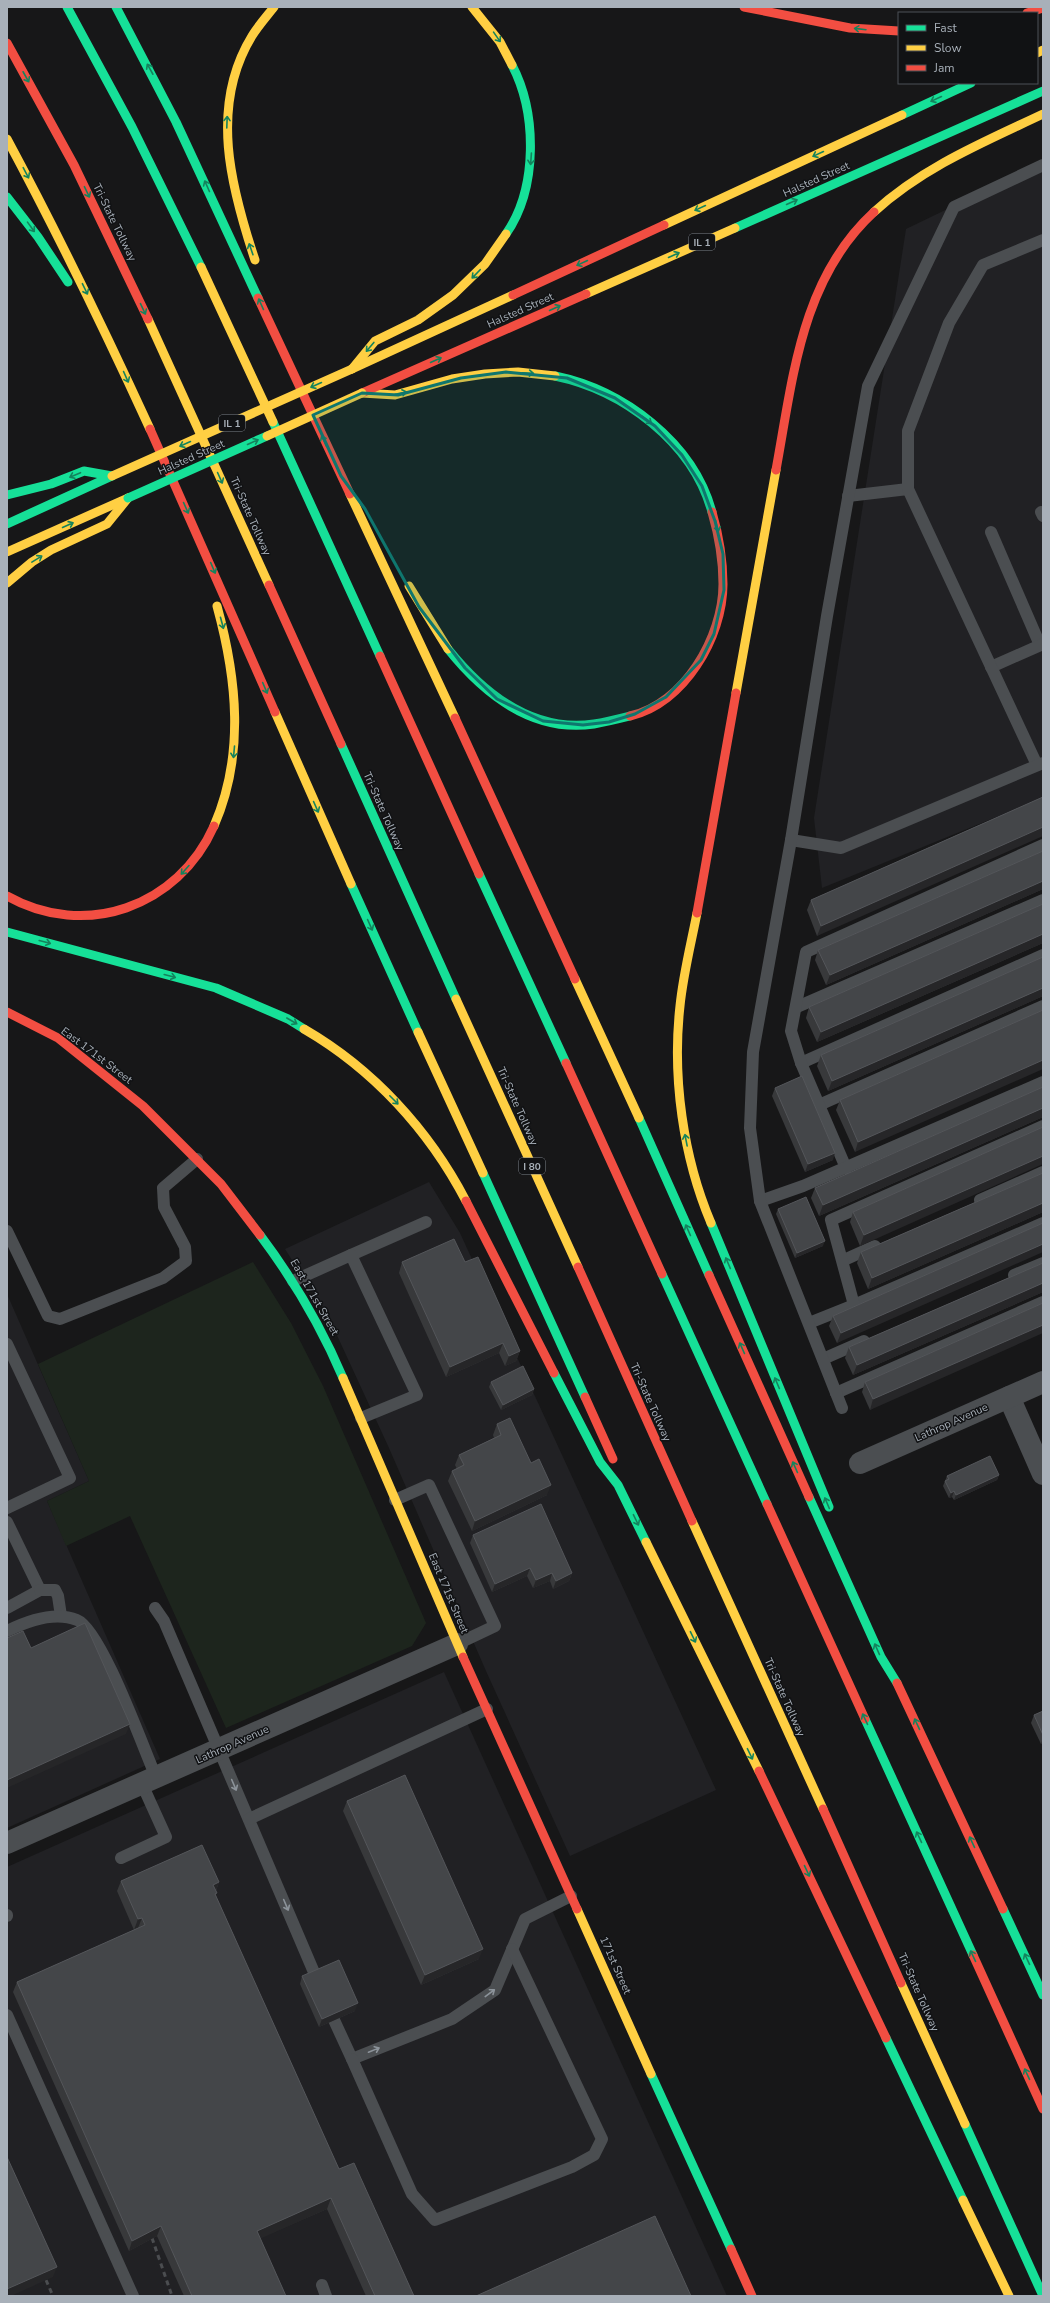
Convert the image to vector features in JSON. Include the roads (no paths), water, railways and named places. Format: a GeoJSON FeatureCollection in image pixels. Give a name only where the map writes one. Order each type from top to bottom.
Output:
{"type":"FeatureCollection","features":[{"type":"Feature","properties":{"kind":"main road"},"geometry":{"type":"LineString","coordinates":[[67,7],[123,109],[181,223],[236,340],[1043,2109]]}},
{"type":"Feature","properties":{"kind":"main road"},"geometry":{"type":"LineString","coordinates":[[116,7],[161,90],[277,340],[463,733],[881,1657],[897,1682],[1043,1995]]}},
{"type":"Feature","properties":{"kind":"main road"},"geometry":{"type":"LineString","coordinates":[[258,269],[241,219],[230,172],[228,150],[228,106],[231,84],[243,48],[252,33],[274,7]]}},
{"type":"Feature","properties":{"kind":"main road"},"geometry":{"type":"LineString","coordinates":[[352,369],[376,341],[414,323],[453,296],[470,281],[497,251],[508,234],[522,201],[531,162],[532,142],[527,101],[519,76],[510,56],[498,38],[472,7]]}},
{"type":"Feature","properties":{"kind":"main road"},"geometry":{"type":"LineString","coordinates":[[744,7],[843,26],[898,31]]}},
{"type":"Feature","properties":{"kind":"main road"},"geometry":{"type":"LineString","coordinates":[[1030,12],[1043,8]]}},
{"type":"Feature","properties":{"kind":"main road","name":"Tri-State Tollway"},"geometry":{"type":"LineString","coordinates":[[7,43],[74,165],[162,351],[1043,2296]]}},
{"type":"Feature","properties":{"kind":"main road","name":"Halsted Street"},"geometry":{"type":"LineString","coordinates":[[7,524],[352,369],[969,84]]}},
{"type":"Feature","properties":{"kind":"main road","name":"Halsted Street"},"geometry":{"type":"LineString","coordinates":[[7,552],[1043,91]]}},
{"type":"Feature","properties":{"kind":"main road"},"geometry":{"type":"LineString","coordinates":[[832,1515],[708,1216],[694,1173],[684,1130],[679,1086],[680,1006],[796,360],[804,323],[811,305],[827,272],[849,239],[863,222],[894,194],[927,172],[1043,114]]}},
{"type":"Feature","properties":{"kind":"main road"},"geometry":{"type":"LineString","coordinates":[[7,139],[45,209],[110,341],[197,533],[311,796],[456,1116],[613,1455],[618,1485]]}},
{"type":"Feature","properties":{"kind":"main road"},"geometry":{"type":"LineString","coordinates":[[7,197],[38,237],[75,294],[110,341]]}},
{"type":"Feature","properties":{"kind":"main road"},"geometry":{"type":"LineString","coordinates":[[274,310],[277,340]]}},
{"type":"Feature","properties":{"kind":"main road"},"geometry":{"type":"LineString","coordinates":[[362,393],[398,395],[461,378],[506,372],[548,374],[601,390],[628,406],[655,426],[682,454],[702,486],[716,521],[724,572],[722,605],[714,634],[701,660],[685,680],[666,697],[635,714],[609,722],[583,725],[543,720],[511,708],[492,695],[465,668],[436,632],[419,607],[403,576]]}},
{"type":"Feature","properties":{"kind":"main road"},"geometry":{"type":"LineString","coordinates":[[7,495],[50,484],[84,471],[112,476]]}},
{"type":"Feature","properties":{"kind":"main road"},"geometry":{"type":"LineString","coordinates":[[341,476],[379,533]]}},
{"type":"Feature","properties":{"kind":"main road"},"geometry":{"type":"LineString","coordinates":[[7,583],[32,562],[51,550],[107,524],[128,498]]}},
{"type":"Feature","properties":{"kind":"main road"},"geometry":{"type":"LineString","coordinates":[[7,896],[28,907],[64,915],[96,915],[129,908],[158,894],[176,879],[192,862],[209,836],[223,806],[230,777],[234,753],[235,708],[228,648],[217,606],[198,560],[197,533]]}},
{"type":"Feature","properties":{"kind":"main road"},"geometry":{"type":"LineString","coordinates":[[7,932],[216,988],[240,997],[288,1019],[339,1051],[375,1081],[416,1124],[455,1180],[600,1462],[618,1485],[783,1820],[959,2193],[1010,2296]]}},
{"type":"Feature","properties":{"kind":"main road","name":"East 171st Street"},"geometry":{"type":"LineString","coordinates":[[7,1012],[58,1038],[143,1106],[221,1184],[293,1281],[329,1344],[457,1644]]}},
{"type":"Feature","properties":{"kind":"main road","name":"171st Street"},"geometry":{"type":"LineString","coordinates":[[457,1644],[752,2296]]}},
{"type":"Feature","properties":{"kind":"main road"},"geometry":{"type":"LineString","coordinates":[[890,1652],[897,1682]]}},
{"type":"Feature","properties":{"kind":"street","name":"Lathrop Avenue"},"geometry":{"type":"LineString","coordinates":[[860,1463],[1043,1382]]}},
{"type":"Feature","properties":{"kind":"street"},"geometry":{"type":"LineString","coordinates":[[1009,1397],[1043,1474]]}},
{"type":"Feature","properties":{"kind":"street","name":"Lathrop Avenue"},"geometry":{"type":"LineString","coordinates":[[7,1843],[457,1644]]}},
{"type":"Feature","properties":{"kind":"lane"},"geometry":{"type":"LineString","coordinates":[[842,1408],[760,1201],[750,1128],[753,1052],[792,840],[826,616],[868,386],[954,207],[1043,165]]}},
{"type":"Feature","properties":{"kind":"lane"},"geometry":{"type":"LineString","coordinates":[[792,840],[841,848],[1040,764],[991,667],[908,489],[908,431],[949,323],[983,265],[1043,240]]}},
{"type":"Feature","properties":{"kind":"lane"},"geometry":{"type":"LineString","coordinates":[[848,496],[908,489]]}},
{"type":"Feature","properties":{"kind":"lane"},"geometry":{"type":"LineString","coordinates":[[991,532],[1041,644],[991,667]]}},
{"type":"Feature","properties":{"kind":"lane"},"geometry":{"type":"LineString","coordinates":[[846,1168],[801,1062],[791,1031],[797,1007],[806,952],[1043,845]]}},
{"type":"Feature","properties":{"kind":"lane"},"geometry":{"type":"LineString","coordinates":[[797,1007],[1043,900]]}},
{"type":"Feature","properties":{"kind":"lane"},"geometry":{"type":"LineString","coordinates":[[801,1062],[1043,955]]}},
{"type":"Feature","properties":{"kind":"lane"},"geometry":{"type":"LineString","coordinates":[[819,1105],[1043,1006]]}},
{"type":"Feature","properties":{"kind":"lane"},"geometry":{"type":"LineString","coordinates":[[760,1201],[803,1186],[846,1168],[1043,1082]]}},
{"type":"Feature","properties":{"kind":"lane"},"geometry":{"type":"LineString","coordinates":[[854,1305],[844,1260],[831,1220],[1043,1126]]}},
{"type":"Feature","properties":{"kind":"lane"},"geometry":{"type":"LineString","coordinates":[[7,1231],[48,1316],[60,1319],[163,1278],[186,1261],[185,1247],[164,1207],[163,1188],[197,1159]]}},
{"type":"Feature","properties":{"kind":"lane"},"geometry":{"type":"LineString","coordinates":[[972,1204],[1043,1172]]}},
{"type":"Feature","properties":{"kind":"lane"},"geometry":{"type":"LineString","coordinates":[[293,1281],[426,1222]]}},
{"type":"Feature","properties":{"kind":"lane"},"geometry":{"type":"LineString","coordinates":[[809,1324],[1043,1222]]}},
{"type":"Feature","properties":{"kind":"lane"},"geometry":{"type":"LineString","coordinates":[[844,1260],[886,1242]]}},
{"type":"Feature","properties":{"kind":"lane"},"geometry":{"type":"LineString","coordinates":[[350,1255],[417,1395],[361,1418]]}},
{"type":"Feature","properties":{"kind":"lane"},"geometry":{"type":"LineString","coordinates":[[1000,1281],[1043,1262]]}},
{"type":"Feature","properties":{"kind":"lane"},"geometry":{"type":"LineString","coordinates":[[836,1393],[1043,1302]]}},
{"type":"Feature","properties":{"kind":"lane"},"geometry":{"type":"LineString","coordinates":[[823,1359],[873,1338]]}},
{"type":"Feature","properties":{"kind":"lane"},"geometry":{"type":"LineString","coordinates":[[7,1344],[70,1478],[7,1508]]}},
{"type":"Feature","properties":{"kind":"lane"},"geometry":{"type":"LineString","coordinates":[[396,1500],[429,1485],[495,1626],[457,1644]]}},
{"type":"Feature","properties":{"kind":"lane"},"geometry":{"type":"LineString","coordinates":[[7,1522],[40,1590]]}},
{"type":"Feature","properties":{"kind":"lane"},"geometry":{"type":"LineString","coordinates":[[7,1608],[40,1590],[55,1590],[58,1596],[61,1616]]}},
{"type":"Feature","properties":{"kind":"lane"},"geometry":{"type":"LineString","coordinates":[[155,1608],[164,1621],[316,1977]]}},
{"type":"Feature","properties":{"kind":"lane"},"geometry":{"type":"LineString","coordinates":[[7,1631],[28,1620],[61,1616],[78,1620],[89,1630],[105,1657],[149,1780],[166,1837],[121,1858]]}},
{"type":"Feature","properties":{"kind":"lane"},"geometry":{"type":"LineString","coordinates":[[249,1820],[487,1709]]}},
{"type":"Feature","properties":{"kind":"lane"},"geometry":{"type":"LineString","coordinates":[[352,2059],[452,2019],[495,1990],[524,1919],[571,1896]]}},
{"type":"Feature","properties":{"kind":"lane"},"geometry":{"type":"LineString","coordinates":[[334,2020],[412,2194],[435,2220],[572,2167],[594,2154],[602,2139],[512,1949]]}},
{"type":"Feature","properties":{"kind":"lane"},"geometry":{"type":"LineString","coordinates":[[7,2015],[133,2296]]}},
{"type":"Feature","properties":{"kind":"railway"},"geometry":{"type":"LineString","coordinates":[[152,2238],[172,2296]]}},
{"type":"Feature","properties":{"kind":"railway"},"geometry":{"type":"LineString","coordinates":[[46,2280],[53,2296]]}}]}
